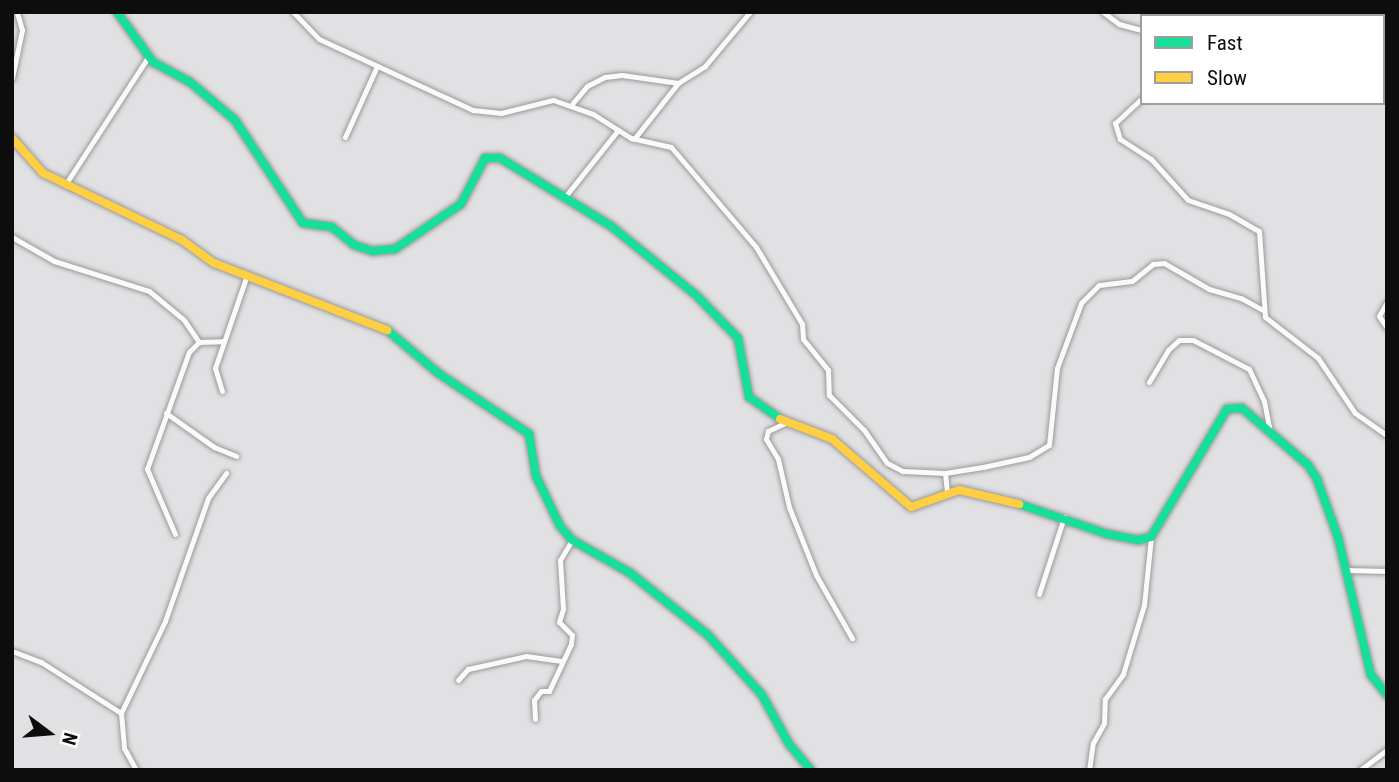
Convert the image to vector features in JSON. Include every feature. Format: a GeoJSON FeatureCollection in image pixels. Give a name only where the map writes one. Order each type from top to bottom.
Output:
{"type":"FeatureCollection","features":[{"type":"Feature","properties":{"kind":"street"},"geometry":{"type":"LineString","coordinates":[[12,78],[22,30],[17,12]]}},
{"type":"Feature","properties":{"kind":"street"},"geometry":{"type":"LineString","coordinates":[[117,12],[148,57],[222,106],[275,175],[303,223],[332,227],[354,245],[386,252],[433,227],[461,204],[485,158],[500,158],[611,226],[731,328],[742,347],[745,389],[785,423],[832,439],[851,452],[898,500],[911,507],[947,491],[972,493],[1064,517],[1107,534],[1138,540],[1151,537]]}},
{"type":"Feature","properties":{"kind":"street"},"geometry":{"type":"LineString","coordinates":[[293,12],[319,39],[485,114],[541,100],[572,104],[634,139],[661,143],[682,155],[736,219],[802,324],[803,339],[828,370],[829,395],[887,463],[919,475],[945,473],[1029,457],[1049,445],[1057,369],[1081,303],[1099,285],[1132,281],[1153,264],[1164,263],[1209,289],[1241,298],[1263,310]]}},
{"type":"Feature","properties":{"kind":"street"},"geometry":{"type":"LineString","coordinates":[[634,139],[678,83],[713,58],[750,12]]}},
{"type":"Feature","properties":{"kind":"street"},"geometry":{"type":"LineString","coordinates":[[1103,12],[1119,24],[1140,29]]}},
{"type":"Feature","properties":{"kind":"street"},"geometry":{"type":"LineString","coordinates":[[1300,14],[1333,12]]}},
{"type":"Feature","properties":{"kind":"street"},"geometry":{"type":"LineString","coordinates":[[65,185],[148,57]]}},
{"type":"Feature","properties":{"kind":"street"},"geometry":{"type":"LineString","coordinates":[[345,137],[377,66]]}},
{"type":"Feature","properties":{"kind":"street"},"geometry":{"type":"LineString","coordinates":[[572,104],[587,86],[605,77],[622,75],[678,83]]}},
{"type":"Feature","properties":{"kind":"street"},"geometry":{"type":"LineString","coordinates":[[1140,99],[1126,109],[1115,132],[1151,159],[1188,200],[1229,214],[1259,231],[1264,254],[1263,310],[1269,322],[1318,358],[1355,413],[1387,435]]}},
{"type":"Feature","properties":{"kind":"street"},"geometry":{"type":"LineString","coordinates":[[564,198],[618,131]]}},
{"type":"Feature","properties":{"kind":"street"},"geometry":{"type":"LineString","coordinates":[[12,138],[37,168],[65,185],[182,240],[209,261],[246,278],[381,325],[438,373],[529,434],[536,476],[560,526],[572,540],[629,573],[708,635],[762,695],[789,744],[811,770]]}},
{"type":"Feature","properties":{"kind":"street"},"geometry":{"type":"LineString","coordinates":[[12,237],[54,261],[149,291],[166,302],[199,342]]}},
{"type":"Feature","properties":{"kind":"street"},"geometry":{"type":"LineString","coordinates":[[222,391],[215,368],[222,341],[246,278]]}},
{"type":"Feature","properties":{"kind":"street"},"geometry":{"type":"LineString","coordinates":[[1387,302],[1380,316],[1387,328]]}},
{"type":"Feature","properties":{"kind":"street"},"geometry":{"type":"LineString","coordinates":[[1149,382],[1168,350],[1180,340],[1194,340],[1249,369],[1264,401],[1271,438]]}},
{"type":"Feature","properties":{"kind":"street"},"geometry":{"type":"LineString","coordinates":[[199,342],[222,341]]}},
{"type":"Feature","properties":{"kind":"street"},"geometry":{"type":"LineString","coordinates":[[175,534],[147,477],[179,372],[199,342]]}},
{"type":"Feature","properties":{"kind":"street"},"geometry":{"type":"LineString","coordinates":[[1089,770],[1093,743],[1104,723],[1105,699],[1123,674],[1144,605],[1151,537],[1227,409],[1242,408],[1271,438],[1308,465],[1317,479],[1346,570],[1371,675],[1387,695]]}},
{"type":"Feature","properties":{"kind":"street"},"geometry":{"type":"LineString","coordinates":[[166,413],[214,447],[236,456]]}},
{"type":"Feature","properties":{"kind":"street"},"geometry":{"type":"LineString","coordinates":[[785,423],[768,431],[766,439],[778,459],[789,507],[816,575],[852,638]]}},
{"type":"Feature","properties":{"kind":"street"},"geometry":{"type":"LineString","coordinates":[[136,770],[124,748],[121,713],[165,621],[208,498],[226,473]]}},
{"type":"Feature","properties":{"kind":"street"},"geometry":{"type":"LineString","coordinates":[[945,473],[947,491]]}},
{"type":"Feature","properties":{"kind":"street"},"geometry":{"type":"LineString","coordinates":[[1038,594],[1064,517]]}},
{"type":"Feature","properties":{"kind":"street"},"geometry":{"type":"LineString","coordinates":[[535,719],[534,700],[541,691],[549,691],[572,635],[559,625],[560,560],[572,540]]}},
{"type":"Feature","properties":{"kind":"street"},"geometry":{"type":"LineString","coordinates":[[1346,570],[1387,571]]}},
{"type":"Feature","properties":{"kind":"street"},"geometry":{"type":"LineString","coordinates":[[12,651],[41,662],[121,713]]}},
{"type":"Feature","properties":{"kind":"street"},"geometry":{"type":"LineString","coordinates":[[458,680],[468,669],[526,656],[562,661]]}},
{"type":"Feature","properties":{"kind":"street"},"geometry":{"type":"LineString","coordinates":[[1360,770],[1387,750]]}},
{"type":"Feature","properties":{"kind":"traffic: fast"},"geometry":{"type":"LineString","coordinates":[[117,12],[153,62],[190,82],[235,120],[303,223],[332,227],[354,245],[373,251],[395,249],[461,204],[485,158],[500,158],[611,226],[696,295],[738,338],[749,397],[780,419]]}},
{"type":"Feature","properties":{"kind":"traffic: fast"},"geometry":{"type":"LineString","coordinates":[[387,330],[438,373],[529,434],[536,476],[560,526],[572,540],[630,573],[708,635],[762,695],[789,744],[811,770]]}},
{"type":"Feature","properties":{"kind":"traffic: fast"},"geometry":{"type":"LineString","coordinates":[[1019,504],[1107,534],[1138,540],[1151,537],[1227,409],[1242,408],[1308,465],[1317,479],[1338,537],[1371,675],[1387,695]]}},
{"type":"Feature","properties":{"kind":"traffic: slow"},"geometry":{"type":"LineString","coordinates":[[12,138],[43,173],[182,240],[214,263],[387,330]]}},
{"type":"Feature","properties":{"kind":"traffic: slow"},"geometry":{"type":"LineString","coordinates":[[780,419],[832,439],[911,507],[959,490],[1019,504]]}}]}
